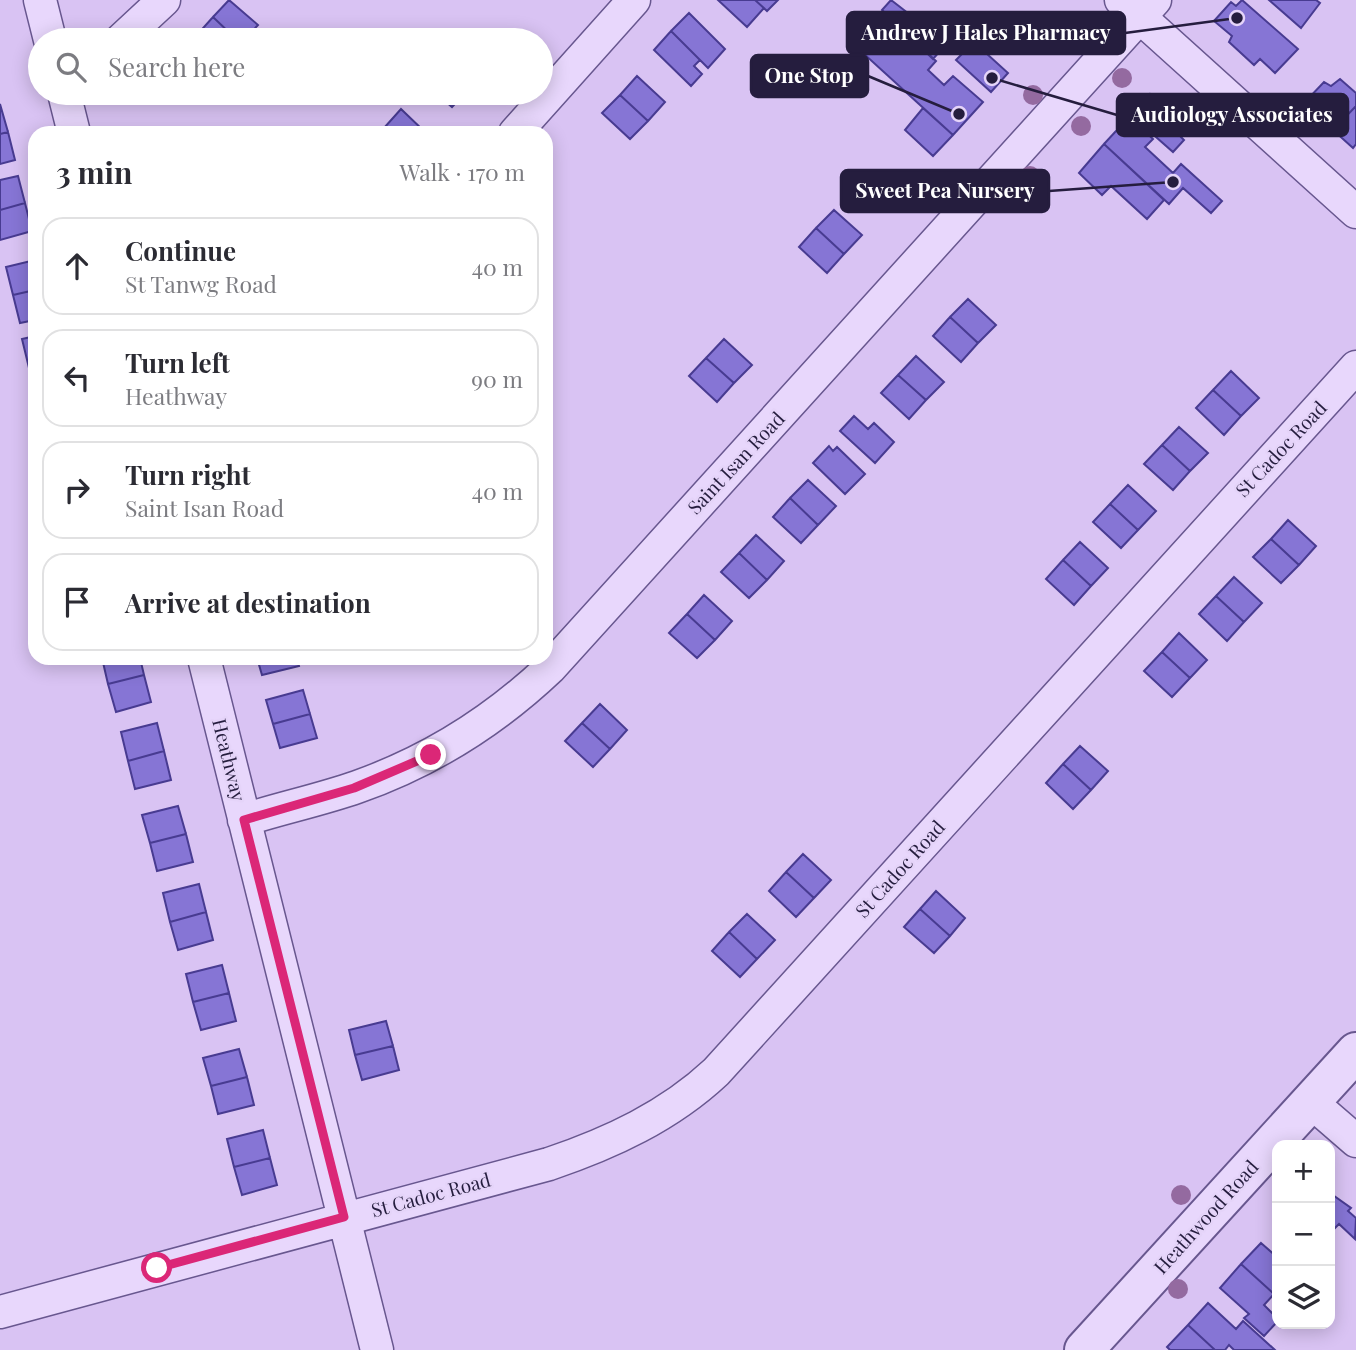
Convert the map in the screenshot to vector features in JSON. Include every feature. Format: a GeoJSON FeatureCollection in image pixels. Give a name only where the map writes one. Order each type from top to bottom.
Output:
{"type":"FeatureCollection","features":[{"type":"Feature","properties":{"kind":"street"},"geometry":{"type":"LineString","coordinates":[[40,0],[47,28]]}},
{"type":"Feature","properties":{"kind":"street"},"geometry":{"type":"LineString","coordinates":[[134,28],[164,0]]}},
{"type":"Feature","properties":{"kind":"street"},"geometry":{"type":"LineString","coordinates":[[553,91],[634,0]]}},
{"type":"Feature","properties":{"kind":"street"},"geometry":{"type":"LineString","coordinates":[[1139,5],[1356,212]]}},
{"type":"Feature","properties":{"kind":"street","name":"Saint Isan Road"},"geometry":{"type":"LineString","coordinates":[[553,665],[846,344],[1139,5]]}},
{"type":"Feature","properties":{"kind":"street"},"geometry":{"type":"LineString","coordinates":[[67,105],[72,126]]}},
{"type":"Feature","properties":{"kind":"street"},"geometry":{"type":"LineString","coordinates":[[521,126],[540,105]]}},
{"type":"Feature","properties":{"kind":"street","name":"St Cadoc Road"},"geometry":{"type":"LineString","coordinates":[[0,1312],[583,1152],[658,1116],[690,1096],[743,1042],[1356,367]]}},
{"type":"Feature","properties":{"kind":"street","name":"Heathway"},"geometry":{"type":"LineString","coordinates":[[206,665],[377,1350]]}},
{"type":"Feature","properties":{"kind":"street","name":"Saint Isan Road"},"geometry":{"type":"LineString","coordinates":[[244,820],[354,788],[396,772],[481,727],[514,702],[553,665]]}},
{"type":"Feature","properties":{"kind":"street","name":"Heathwood Road"},"geometry":{"type":"LineString","coordinates":[[1084,1350],[1356,1052]]}},
{"type":"Feature","properties":{"kind":"street"},"geometry":{"type":"LineString","coordinates":[[1311,1102],[1356,1141]]}},
{"type":"Feature","properties":{"kind":"building"},"geometry":{"type":"Polygon","coordinates":[[[229,0],[258,25],[255,28],[224,28],[213,17],[229,0]]]}},
{"type":"Feature","properties":{"kind":"building"},"geometry":{"type":"Polygon","coordinates":[[[718,0],[755,0],[764,8],[747,27],[718,0]]]}},
{"type":"Feature","properties":{"kind":"building"},"geometry":{"type":"Polygon","coordinates":[[[755,0],[778,0],[767,11],[755,0]]]}},
{"type":"Feature","properties":{"kind":"building"},"geometry":{"type":"Polygon","coordinates":[[[891,0],[913,17],[916,14],[947,43],[933,59],[882,10],[891,0]]]}},
{"type":"Feature","properties":{"kind":"building"},"geometry":{"type":"Polygon","coordinates":[[[1242,0],[1298,49],[1275,73],[1260,59],[1254,65],[1229,42],[1232,36],[1214,21],[1231,2],[1236,6],[1242,0]]]}},
{"type":"Feature","properties":{"kind":"building"},"geometry":{"type":"Polygon","coordinates":[[[1269,0],[1316,0],[1320,3],[1301,28],[1269,0]]]}},
{"type":"Feature","properties":{"kind":"building"},"geometry":{"type":"Polygon","coordinates":[[[689,13],[725,49],[708,68],[671,31],[689,13]]]}},
{"type":"Feature","properties":{"kind":"building"},"geometry":{"type":"Polygon","coordinates":[[[213,17],[224,28],[203,28],[213,17]]]}},
{"type":"Feature","properties":{"kind":"building"},"geometry":{"type":"Polygon","coordinates":[[[899,26],[936,61],[928,70],[944,85],[953,76],[983,102],[953,135],[852,43],[862,32],[880,46],[899,26]]]}},
{"type":"Feature","properties":{"kind":"building"},"geometry":{"type":"Polygon","coordinates":[[[671,31],[700,60],[694,66],[702,74],[691,86],[654,50],[671,31]]]}},
{"type":"Feature","properties":{"kind":"building"},"geometry":{"type":"Polygon","coordinates":[[[965,34],[1008,73],[991,92],[956,60],[966,50],[958,42],[965,34]]]}},
{"type":"Feature","properties":{"kind":"building"},"geometry":{"type":"Polygon","coordinates":[[[637,76],[665,102],[648,121],[620,95],[637,76]]]}},
{"type":"Feature","properties":{"kind":"building"},"geometry":{"type":"Polygon","coordinates":[[[1340,79],[1356,93],[1356,106],[1333,130],[1304,103],[1324,82],[1331,86],[1340,79]]]}},
{"type":"Feature","properties":{"kind":"building"},"geometry":{"type":"Polygon","coordinates":[[[1150,94],[1163,106],[1167,102],[1189,123],[1178,134],[1184,140],[1173,152],[1131,115],[1150,94]]]}},
{"type":"Feature","properties":{"kind":"building"},"geometry":{"type":"Polygon","coordinates":[[[620,95],[648,121],[630,139],[602,113],[620,95]]]}},
{"type":"Feature","properties":{"kind":"building"},"geometry":{"type":"Polygon","coordinates":[[[0,104],[8,132],[0,134],[0,104]]]}},
{"type":"Feature","properties":{"kind":"building"},"geometry":{"type":"Polygon","coordinates":[[[1356,106],[1356,144],[1353,148],[1333,130],[1356,106]]]}},
{"type":"Feature","properties":{"kind":"building"},"geometry":{"type":"Polygon","coordinates":[[[923,108],[953,135],[933,156],[905,130],[923,108]]]}},
{"type":"Feature","properties":{"kind":"building"},"geometry":{"type":"Polygon","coordinates":[[[401,109],[419,126],[386,126],[401,109]]]}},
{"type":"Feature","properties":{"kind":"building"},"geometry":{"type":"Polygon","coordinates":[[[1129,117],[1153,139],[1145,147],[1173,173],[1181,164],[1222,201],[1211,213],[1183,188],[1169,204],[1104,144],[1129,117]]]}},
{"type":"Feature","properties":{"kind":"building"},"geometry":{"type":"Polygon","coordinates":[[[8,132],[15,160],[0,164],[0,134],[8,132]]]}},
{"type":"Feature","properties":{"kind":"building"},"geometry":{"type":"Polygon","coordinates":[[[1104,144],[1164,200],[1147,219],[1111,186],[1102,195],[1079,173],[1104,144]]]}},
{"type":"Feature","properties":{"kind":"building"},"geometry":{"type":"Polygon","coordinates":[[[18,176],[25,203],[0,210],[0,180],[18,176]]]}},
{"type":"Feature","properties":{"kind":"building"},"geometry":{"type":"Polygon","coordinates":[[[25,203],[28,232],[0,240],[0,210],[25,203]]]}},
{"type":"Feature","properties":{"kind":"building"},"geometry":{"type":"Polygon","coordinates":[[[834,210],[862,235],[844,254],[816,228],[834,210]]]}},
{"type":"Feature","properties":{"kind":"building"},"geometry":{"type":"Polygon","coordinates":[[[816,228],[844,254],[827,273],[799,247],[816,228]]]}},
{"type":"Feature","properties":{"kind":"building"},"geometry":{"type":"Polygon","coordinates":[[[28,262],[28,292],[13,295],[6,267],[28,262]]]}},
{"type":"Feature","properties":{"kind":"building"},"geometry":{"type":"Polygon","coordinates":[[[28,292],[28,321],[20,323],[13,295],[28,292]]]}},
{"type":"Feature","properties":{"kind":"building"},"geometry":{"type":"Polygon","coordinates":[[[968,299],[996,325],[978,343],[950,317],[968,299]]]}},
{"type":"Feature","properties":{"kind":"building"},"geometry":{"type":"Polygon","coordinates":[[[950,317],[978,343],[961,362],[933,336],[950,317]]]}},
{"type":"Feature","properties":{"kind":"building"},"geometry":{"type":"Polygon","coordinates":[[[28,338],[28,364],[22,339],[28,338]]]}},
{"type":"Feature","properties":{"kind":"building"},"geometry":{"type":"Polygon","coordinates":[[[724,339],[752,365],[734,383],[706,358],[724,339]]]}},
{"type":"Feature","properties":{"kind":"building"},"geometry":{"type":"Polygon","coordinates":[[[916,356],[944,382],[926,400],[898,375],[916,356]]]}},
{"type":"Feature","properties":{"kind":"building"},"geometry":{"type":"Polygon","coordinates":[[[706,358],[734,383],[717,402],[689,376],[706,358]]]}},
{"type":"Feature","properties":{"kind":"building"},"geometry":{"type":"Polygon","coordinates":[[[1231,371],[1259,398],[1241,416],[1213,390],[1231,371]]]}},
{"type":"Feature","properties":{"kind":"building"},"geometry":{"type":"Polygon","coordinates":[[[898,375],[926,400],[909,419],[881,393],[898,375]]]}},
{"type":"Feature","properties":{"kind":"building"},"geometry":{"type":"Polygon","coordinates":[[[1213,390],[1241,416],[1224,435],[1196,408],[1213,390]]]}},
{"type":"Feature","properties":{"kind":"building"},"geometry":{"type":"Polygon","coordinates":[[[854,416],[868,429],[874,423],[894,442],[875,463],[840,431],[854,416]]]}},
{"type":"Feature","properties":{"kind":"building"},"geometry":{"type":"Polygon","coordinates":[[[1179,427],[1208,453],[1190,471],[1162,445],[1179,427]]]}},
{"type":"Feature","properties":{"kind":"building"},"geometry":{"type":"Polygon","coordinates":[[[1162,445],[1190,471],[1173,490],[1144,464],[1162,445]]]}},
{"type":"Feature","properties":{"kind":"building"},"geometry":{"type":"Polygon","coordinates":[[[829,446],[833,451],[837,447],[865,474],[845,494],[813,463],[829,446]]]}},
{"type":"Feature","properties":{"kind":"building"},"geometry":{"type":"Polygon","coordinates":[[[808,480],[836,506],[818,525],[790,498],[808,480]]]}},
{"type":"Feature","properties":{"kind":"building"},"geometry":{"type":"Polygon","coordinates":[[[1128,485],[1156,511],[1138,530],[1110,504],[1128,485]]]}},
{"type":"Feature","properties":{"kind":"building"},"geometry":{"type":"Polygon","coordinates":[[[790,498],[818,525],[801,543],[773,517],[790,498]]]}},
{"type":"Feature","properties":{"kind":"building"},"geometry":{"type":"Polygon","coordinates":[[[1110,504],[1138,530],[1121,548],[1093,522],[1110,504]]]}},
{"type":"Feature","properties":{"kind":"building"},"geometry":{"type":"Polygon","coordinates":[[[1288,520],[1316,546],[1299,565],[1271,539],[1288,520]]]}},
{"type":"Feature","properties":{"kind":"building"},"geometry":{"type":"Polygon","coordinates":[[[756,535],[784,561],[767,580],[739,553],[756,535]]]}},
{"type":"Feature","properties":{"kind":"building"},"geometry":{"type":"Polygon","coordinates":[[[1271,539],[1299,565],[1281,583],[1253,557],[1271,539]]]}},
{"type":"Feature","properties":{"kind":"building"},"geometry":{"type":"Polygon","coordinates":[[[1080,542],[1108,568],[1091,586],[1063,560],[1080,542]]]}},
{"type":"Feature","properties":{"kind":"building"},"geometry":{"type":"Polygon","coordinates":[[[739,553],[767,580],[749,598],[721,572],[739,553]]]}},
{"type":"Feature","properties":{"kind":"building"},"geometry":{"type":"Polygon","coordinates":[[[1063,560],[1091,586],[1074,605],[1046,579],[1063,560]]]}},
{"type":"Feature","properties":{"kind":"building"},"geometry":{"type":"Polygon","coordinates":[[[1234,577],[1262,603],[1244,622],[1216,596],[1234,577]]]}},
{"type":"Feature","properties":{"kind":"building"},"geometry":{"type":"Polygon","coordinates":[[[704,595],[732,621],[715,640],[687,614],[704,595]]]}},
{"type":"Feature","properties":{"kind":"building"},"geometry":{"type":"Polygon","coordinates":[[[1216,596],[1244,622],[1227,641],[1199,614],[1216,596]]]}},
{"type":"Feature","properties":{"kind":"building"},"geometry":{"type":"Polygon","coordinates":[[[687,614],[715,640],[697,658],[669,633],[687,614]]]}},
{"type":"Feature","properties":{"kind":"building"},"geometry":{"type":"Polygon","coordinates":[[[1179,633],[1207,660],[1190,678],[1162,652],[1179,633]]]}},
{"type":"Feature","properties":{"kind":"building"},"geometry":{"type":"Polygon","coordinates":[[[1162,652],[1190,678],[1172,697],[1144,671],[1162,652]]]}},
{"type":"Feature","properties":{"kind":"building"},"geometry":{"type":"Polygon","coordinates":[[[104,665],[142,665],[144,675],[108,684],[104,665]]]}},
{"type":"Feature","properties":{"kind":"building"},"geometry":{"type":"Polygon","coordinates":[[[259,665],[299,665],[299,666],[262,675],[259,665]]]}},
{"type":"Feature","properties":{"kind":"building"},"geometry":{"type":"Polygon","coordinates":[[[144,675],[151,702],[116,712],[108,684],[144,675]]]}},
{"type":"Feature","properties":{"kind":"building"},"geometry":{"type":"Polygon","coordinates":[[[303,690],[310,714],[273,724],[266,700],[303,690]]]}},
{"type":"Feature","properties":{"kind":"building"},"geometry":{"type":"Polygon","coordinates":[[[600,704],[627,730],[610,749],[582,723],[600,704]]]}},
{"type":"Feature","properties":{"kind":"building"},"geometry":{"type":"Polygon","coordinates":[[[310,714],[317,738],[280,748],[273,724],[310,714]]]}},
{"type":"Feature","properties":{"kind":"building"},"geometry":{"type":"Polygon","coordinates":[[[157,723],[164,751],[128,761],[121,732],[157,723]]]}},
{"type":"Feature","properties":{"kind":"building"},"geometry":{"type":"Polygon","coordinates":[[[582,723],[610,749],[593,767],[565,741],[582,723]]]}},
{"type":"Feature","properties":{"kind":"building"},"geometry":{"type":"Polygon","coordinates":[[[1080,746],[1108,771],[1091,790],[1063,764],[1080,746]]]}},
{"type":"Feature","properties":{"kind":"building"},"geometry":{"type":"Polygon","coordinates":[[[164,751],[171,780],[135,789],[128,761],[164,751]]]}},
{"type":"Feature","properties":{"kind":"building"},"geometry":{"type":"Polygon","coordinates":[[[1063,764],[1091,790],[1073,809],[1046,783],[1063,764]]]}},
{"type":"Feature","properties":{"kind":"building"},"geometry":{"type":"Polygon","coordinates":[[[178,806],[186,834],[150,843],[142,815],[178,806]]]}},
{"type":"Feature","properties":{"kind":"building"},"geometry":{"type":"Polygon","coordinates":[[[186,834],[193,862],[157,871],[150,843],[186,834]]]}},
{"type":"Feature","properties":{"kind":"building"},"geometry":{"type":"Polygon","coordinates":[[[803,854],[831,880],[814,898],[786,872],[803,854]]]}},
{"type":"Feature","properties":{"kind":"building"},"geometry":{"type":"Polygon","coordinates":[[[786,872],[814,898],[796,917],[769,891],[786,872]]]}},
{"type":"Feature","properties":{"kind":"building"},"geometry":{"type":"Polygon","coordinates":[[[199,884],[206,912],[170,922],[163,893],[199,884]]]}},
{"type":"Feature","properties":{"kind":"building"},"geometry":{"type":"Polygon","coordinates":[[[936,891],[965,918],[950,936],[920,909],[936,891]]]}},
{"type":"Feature","properties":{"kind":"building"},"geometry":{"type":"Polygon","coordinates":[[[920,909],[950,936],[934,953],[904,927],[920,909]]]}},
{"type":"Feature","properties":{"kind":"building"},"geometry":{"type":"Polygon","coordinates":[[[206,912],[213,940],[178,950],[170,922],[206,912]]]}},
{"type":"Feature","properties":{"kind":"building"},"geometry":{"type":"Polygon","coordinates":[[[747,914],[775,940],[757,959],[729,932],[747,914]]]}},
{"type":"Feature","properties":{"kind":"building"},"geometry":{"type":"Polygon","coordinates":[[[729,932],[757,959],[740,977],[712,951],[729,932]]]}},
{"type":"Feature","properties":{"kind":"building"},"geometry":{"type":"Polygon","coordinates":[[[222,965],[229,993],[193,1002],[186,974],[222,965]]]}},
{"type":"Feature","properties":{"kind":"building"},"geometry":{"type":"Polygon","coordinates":[[[229,993],[236,1021],[201,1030],[193,1002],[229,993]]]}},
{"type":"Feature","properties":{"kind":"building"},"geometry":{"type":"Polygon","coordinates":[[[386,1021],[393,1046],[355,1055],[349,1030],[386,1021]]]}},
{"type":"Feature","properties":{"kind":"building"},"geometry":{"type":"Polygon","coordinates":[[[393,1046],[399,1070],[362,1080],[355,1055],[393,1046]]]}},
{"type":"Feature","properties":{"kind":"building"},"geometry":{"type":"Polygon","coordinates":[[[239,1049],[247,1077],[211,1086],[203,1058],[239,1049]]]}},
{"type":"Feature","properties":{"kind":"building"},"geometry":{"type":"Polygon","coordinates":[[[247,1077],[254,1105],[218,1114],[211,1086],[247,1077]]]}},
{"type":"Feature","properties":{"kind":"building"},"geometry":{"type":"Polygon","coordinates":[[[263,1130],[270,1158],[234,1167],[227,1139],[263,1130]]]}},
{"type":"Feature","properties":{"kind":"building"},"geometry":{"type":"Polygon","coordinates":[[[270,1158],[277,1185],[242,1195],[234,1167],[270,1158]]]}},
{"type":"Feature","properties":{"kind":"building"},"geometry":{"type":"Polygon","coordinates":[[[1335,1197],[1351,1208],[1348,1211],[1356,1218],[1355,1239],[1339,1224],[1335,1228],[1335,1197]]]}},
{"type":"Feature","properties":{"kind":"building"},"geometry":{"type":"Polygon","coordinates":[[[1261,1243],[1272,1253],[1272,1292],[1241,1264],[1261,1243]]]}},
{"type":"Feature","properties":{"kind":"building"},"geometry":{"type":"Polygon","coordinates":[[[1241,1264],[1272,1292],[1272,1296],[1264,1305],[1272,1313],[1272,1327],[1264,1336],[1244,1318],[1249,1314],[1220,1288],[1241,1264]]]}},
{"type":"Feature","properties":{"kind":"building"},"geometry":{"type":"Polygon","coordinates":[[[1208,1303],[1236,1329],[1243,1321],[1275,1350],[1234,1350],[1229,1345],[1225,1350],[1215,1350],[1188,1325],[1208,1303]]]}},
{"type":"Feature","properties":{"kind":"building"},"geometry":{"type":"Polygon","coordinates":[[[1188,1325],[1215,1350],[1170,1350],[1167,1347],[1188,1325]]]}},
{"type":"Feature","properties":{"kind":"place","name":"Andrew J Hales Pharmacy"},"geometry":{"type":"Point","coordinates":[1237,18]}},
{"type":"Feature","properties":{"kind":"place","name":"Audiology Associates"},"geometry":{"type":"Point","coordinates":[992,78]}},
{"type":"Feature","properties":{"kind":"place","name":"One Stop"},"geometry":{"type":"Point","coordinates":[959,114]}},
{"type":"Feature","properties":{"kind":"place","name":"Sweet Pea Nursery"},"geometry":{"type":"Point","coordinates":[1173,182]}},
{"type":"Feature","properties":{"kind":"route"},"geometry":{"type":"LineString","coordinates":[[157,1268],[344,1217],[244,820],[354,788],[431,755]]}}]}
